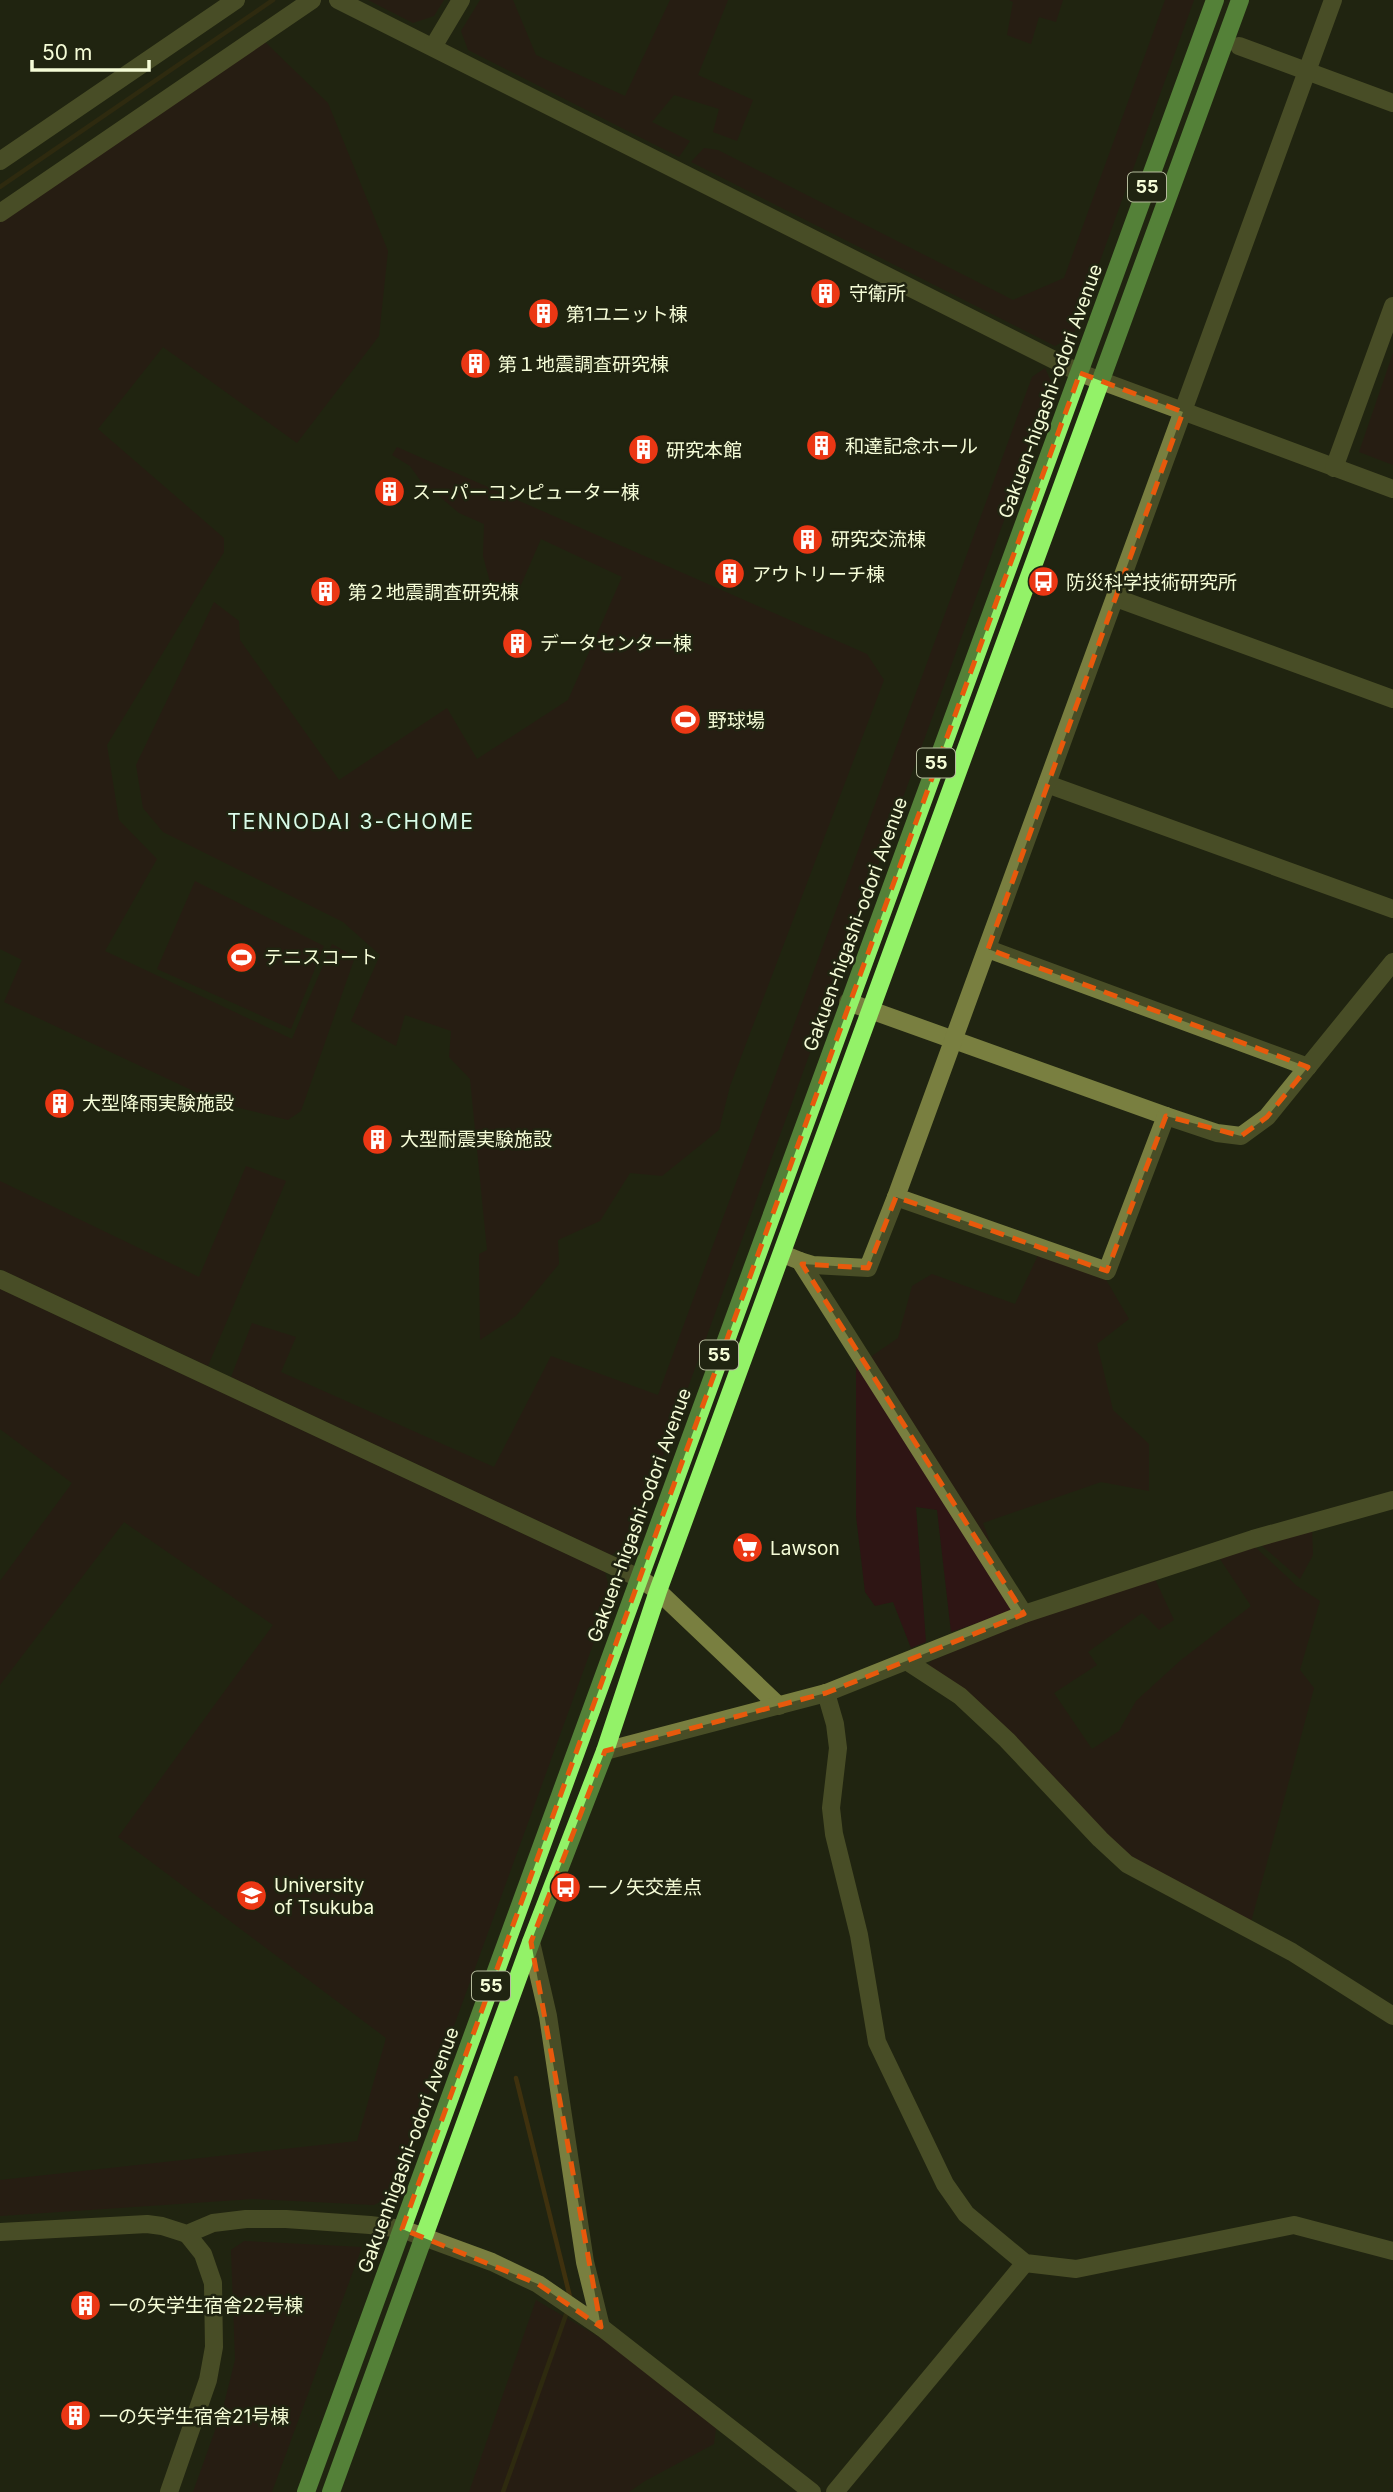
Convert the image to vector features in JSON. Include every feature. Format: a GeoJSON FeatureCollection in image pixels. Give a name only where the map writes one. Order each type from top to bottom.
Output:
{"type":"FeatureCollection","features":[{"type":"Feature","properties":{"kind":"main road","name":"Gakuen-higashi-odori Avenue"},"geometry":{"type":"LineString","coordinates":[[306,2492],[1215,0]]}},
{"type":"Feature","properties":{"kind":"main road","name":"55"},"geometry":{"type":"LineString","coordinates":[[331,2492],[531,1942],[605,1751],[659,1591],[1240,0]]}},
{"type":"Feature","properties":{"kind":"street"},"geometry":{"type":"LineString","coordinates":[[0,161],[236,0]]}},
{"type":"Feature","properties":{"kind":"street"},"geometry":{"type":"LineString","coordinates":[[0,213],[312,0]]}},
{"type":"Feature","properties":{"kind":"street"},"geometry":{"type":"LineString","coordinates":[[338,0],[1080,373],[1393,489]]}},
{"type":"Feature","properties":{"kind":"street"},"geometry":{"type":"LineString","coordinates":[[433,47],[461,0]]}},
{"type":"Feature","properties":{"kind":"street"},"geometry":{"type":"LineString","coordinates":[[783,1254],[813,1265],[868,1268],[988,949],[1333,0]]}},
{"type":"Feature","properties":{"kind":"street"},"geometry":{"type":"LineString","coordinates":[[1239,46],[1393,103]]}},
{"type":"Feature","properties":{"kind":"street"},"geometry":{"type":"LineString","coordinates":[[1334,468],[1393,306]]}},
{"type":"Feature","properties":{"kind":"street"},"geometry":{"type":"LineString","coordinates":[[1116,598],[1393,699]]}},
{"type":"Feature","properties":{"kind":"street"},"geometry":{"type":"LineString","coordinates":[[1047,784],[1393,909]]}},
{"type":"Feature","properties":{"kind":"street"},"geometry":{"type":"LineString","coordinates":[[988,949],[1308,1067]]}},
{"type":"Feature","properties":{"kind":"street"},"geometry":{"type":"LineString","coordinates":[[848,1002],[1166,1116],[1217,1133],[1241,1136],[1267,1117],[1393,961]]}},
{"type":"Feature","properties":{"kind":"street"},"geometry":{"type":"LineString","coordinates":[[896,1198],[1107,1271],[1166,1116]]}},
{"type":"Feature","properties":{"kind":"street"},"geometry":{"type":"LineString","coordinates":[[800,1261],[1024,1614]]}},
{"type":"Feature","properties":{"kind":"street"},"geometry":{"type":"LineString","coordinates":[[0,1279],[639,1578],[659,1591],[779,1706]]}},
{"type":"Feature","properties":{"kind":"street"},"geometry":{"type":"LineString","coordinates":[[605,1751],[826,1693],[1024,1614],[1253,1539],[1393,1500]]}},
{"type":"Feature","properties":{"kind":"street"},"geometry":{"type":"LineString","coordinates":[[908,1662],[960,1696],[1007,1740],[1127,1864],[1292,1952],[1393,2016]]}},
{"type":"Feature","properties":{"kind":"street"},"geometry":{"type":"LineString","coordinates":[[826,1693],[835,1724],[838,1748],[831,1808],[834,1834],[859,1935],[877,2042],[946,2184],[966,2214],[1025,2263],[1076,2269],[1294,2225],[1393,2251]]}},
{"type":"Feature","properties":{"kind":"street"},"geometry":{"type":"LineString","coordinates":[[531,1942],[548,2016],[586,2262],[601,2327]]}},
{"type":"Feature","properties":{"kind":"street"},"geometry":{"type":"LineString","coordinates":[[187,2234],[213,2223],[286,2218],[402,2229],[492,2262],[538,2284],[601,2327],[812,2492]]}},
{"type":"Feature","properties":{"kind":"street"},"geometry":{"type":"LineString","coordinates":[[0,2232],[147,2224],[187,2234],[203,2254],[213,2283],[214,2347],[208,2380],[169,2492]]}},
{"type":"Feature","properties":{"kind":"street"},"geometry":{"type":"LineString","coordinates":[[835,2492],[1025,2263]]}},
{"type":"Feature","properties":{"kind":"highlighted area"},"geometry":{"type":"Polygon","coordinates":[[[1080,373],[1183,412],[988,949],[1308,1067],[1267,1117],[1241,1136],[1166,1116],[1107,1271],[896,1197],[868,1268],[802,1264],[1024,1614],[826,1693],[605,1751],[531,1942],[601,2327],[538,2284],[402,2229],[1080,373]]]}},
{"type":"Feature","properties":{"kind":"shaded area"},"geometry":{"type":"Polygon","coordinates":[[[368,0],[444,0],[434,16],[413,23],[368,0]]]}},
{"type":"Feature","properties":{"kind":"shaded area"},"geometry":{"type":"Polygon","coordinates":[[[480,0],[513,0],[536,55],[625,96],[670,0],[728,0],[698,75],[753,100],[737,141],[713,132],[719,109],[674,95],[652,122],[690,141],[679,157],[468,50],[461,31],[480,0]]]}},
{"type":"Feature","properties":{"kind":"shaded area"},"geometry":{"type":"Polygon","coordinates":[[[1009,0],[1063,0],[1056,22],[1039,17],[1031,44],[1007,35],[1013,2],[1009,0]]]}},
{"type":"Feature","properties":{"kind":"shaded area"},"geometry":{"type":"Polygon","coordinates":[[[1165,0],[1194,0],[1073,336],[1055,346],[691,162],[704,148],[718,150],[1013,300],[1064,278],[1165,0]]]}},
{"type":"Feature","properties":{"kind":"shaded area"},"geometry":{"type":"Polygon","coordinates":[[[263,40],[328,103],[388,251],[379,336],[297,443],[163,347],[98,429],[224,538],[224,552],[107,745],[119,820],[157,859],[105,951],[292,1039],[332,944],[355,957],[301,1111],[288,1120],[219,1103],[4,1002],[22,960],[0,949],[0,220],[263,40]]]}},
{"type":"Feature","properties":{"kind":"shaded area"},"geometry":{"type":"Polygon","coordinates":[[[1393,353],[1393,465],[1359,452],[1393,353]]]}},
{"type":"Feature","properties":{"kind":"shaded area"},"geometry":{"type":"Polygon","coordinates":[[[1045,368],[1053,386],[631,1544],[611,1555],[231,1377],[252,1323],[296,1337],[281,1372],[494,1467],[551,1356],[658,1395],[1032,377],[1045,368]]]}},
{"type":"Feature","properties":{"kind":"shaded area"},"geometry":{"type":"Polygon","coordinates":[[[397,447],[867,654],[884,680],[730,1086],[719,1130],[662,1176],[630,1173],[600,1221],[558,1240],[559,1264],[516,1316],[480,1340],[479,1254],[487,1250],[470,1079],[449,1057],[451,1031],[405,1015],[396,1046],[351,1021],[380,955],[343,922],[163,832],[143,808],[136,765],[214,602],[239,621],[240,640],[339,780],[447,708],[477,759],[568,700],[622,577],[541,539],[517,594],[491,586],[483,556],[484,524],[459,513],[420,480],[410,466],[392,455],[397,447]]]}},
{"type":"Feature","properties":{"kind":"shaded area","name":"テニスコート"},"geometry":{"type":"Polygon","coordinates":[[[195,881],[324,946],[291,1029],[157,969],[195,881]]]}},
{"type":"Feature","properties":{"kind":"shaded area"},"geometry":{"type":"Polygon","coordinates":[[[246,1166],[286,1181],[208,1366],[0,1269],[0,1181],[199,1277],[246,1166]]]}},
{"type":"Feature","properties":{"kind":"shaded area"},"geometry":{"type":"Polygon","coordinates":[[[1041,1249],[1105,1278],[1129,1319],[1097,1344],[1113,1410],[1149,1444],[1149,1491],[1101,1482],[983,1523],[1015,1610],[951,1632],[937,1510],[916,1507],[926,1642],[911,1648],[893,1602],[875,1606],[865,1592],[856,1516],[856,1367],[898,1338],[912,1286],[932,1274],[1015,1304],[1041,1249]]]}},
{"type":"Feature","properties":{"kind":"shaded area"},"geometry":{"type":"Polygon","coordinates":[[[0,1289],[605,1572],[611,1595],[392,2196],[374,2205],[253,2199],[0,2216],[0,2180],[357,2141],[386,2038],[118,1837],[273,1625],[124,1522],[0,1685],[0,1581],[72,1483],[0,1429],[0,1289]]]}},
{"type":"Feature","properties":{"kind":"shaded area"},"geometry":{"type":"Polygon","coordinates":[[[1312,1529],[1313,1555],[1300,1579],[1261,1545],[1312,1529]]]}},
{"type":"Feature","properties":{"kind":"shaded area"},"geometry":{"type":"Polygon","coordinates":[[[1255,1547],[1297,1586],[1320,1601],[1300,1670],[1314,1688],[1251,1922],[1132,1858],[930,1669],[929,1665],[931,1661],[1030,1618],[1155,1579],[1174,1620],[1159,1630],[1142,1613],[1088,1652],[1097,1665],[1054,1693],[1092,1749],[1119,1731],[1136,1701],[1181,1660],[1251,1606],[1220,1559],[1255,1547]]]}},
{"type":"Feature","properties":{"kind":"shaded area"},"geometry":{"type":"Polygon","coordinates":[[[244,2241],[362,2247],[272,2492],[193,2492],[223,2408],[235,2360],[231,2250],[244,2241]]]}},
{"type":"Feature","properties":{"kind":"shaded area"},"geometry":{"type":"Polygon","coordinates":[[[536,2300],[604,2340],[716,2428],[714,2444],[629,2492],[469,2492],[536,2300]]]}},
{"type":"Feature","properties":{"kind":"waterway"},"geometry":{"type":"LineString","coordinates":[[0,187],[273,0]]}},
{"type":"Feature","properties":{"kind":"waterway"},"geometry":{"type":"LineString","coordinates":[[516,2078],[571,2301]]}},
{"type":"Feature","properties":{"kind":"waterway"},"geometry":{"type":"LineString","coordinates":[[503,2492],[568,2309]]}},
{"type":"Feature","properties":{"kind":"place","name":"守衛所"},"geometry":{"type":"Point","coordinates":[826,293]}},
{"type":"Feature","properties":{"kind":"place","name":"第1ユニット棟"},"geometry":{"type":"Point","coordinates":[543,314]}},
{"type":"Feature","properties":{"kind":"place","name":"第１地震調査研究棟"},"geometry":{"type":"Point","coordinates":[475,364]}},
{"type":"Feature","properties":{"kind":"place","name":"和達記念ホール"},"geometry":{"type":"Point","coordinates":[822,446]}},
{"type":"Feature","properties":{"kind":"place","name":"研究本館"},"geometry":{"type":"Point","coordinates":[643,450]}},
{"type":"Feature","properties":{"kind":"place","name":"スーパーコンピューター棟"},"geometry":{"type":"Point","coordinates":[389,492]}},
{"type":"Feature","properties":{"kind":"place","name":"研究交流棟"},"geometry":{"type":"Point","coordinates":[808,539]}},
{"type":"Feature","properties":{"kind":"place","name":"アウトリーチ棟"},"geometry":{"type":"Point","coordinates":[729,574]}},
{"type":"Feature","properties":{"kind":"place","name":"防災科学技術研究所"},"geometry":{"type":"Point","coordinates":[1043,582]}},
{"type":"Feature","properties":{"kind":"place","name":"第２地震調査研究棟"},"geometry":{"type":"Point","coordinates":[325,592]}},
{"type":"Feature","properties":{"kind":"place","name":"データセンター棟"},"geometry":{"type":"Point","coordinates":[517,643]}},
{"type":"Feature","properties":{"kind":"place","name":"野球場"},"geometry":{"type":"Point","coordinates":[685,720]}},
{"type":"Feature","properties":{"kind":"place","name":"テニスコート"},"geometry":{"type":"Point","coordinates":[241,957]}},
{"type":"Feature","properties":{"kind":"place","name":"大型降雨実験施設"},"geometry":{"type":"Point","coordinates":[59,1103]}},
{"type":"Feature","properties":{"kind":"place","name":"大型耐震実験施設"},"geometry":{"type":"Point","coordinates":[377,1139]}},
{"type":"Feature","properties":{"kind":"place","name":"Lawson"},"geometry":{"type":"Point","coordinates":[747,1548]}},
{"type":"Feature","properties":{"kind":"place","name":"一ノ矢交差点"},"geometry":{"type":"Point","coordinates":[565,1887]}},
{"type":"Feature","properties":{"kind":"place","name":"University of Tsukuba"},"geometry":{"type":"Point","coordinates":[251,1896]}},
{"type":"Feature","properties":{"kind":"place","name":"一の矢学生宿舎22号棟"},"geometry":{"type":"Point","coordinates":[86,2305]}},
{"type":"Feature","properties":{"kind":"place","name":"一の矢学生宿舎21号棟"},"geometry":{"type":"Point","coordinates":[76,2416]}},
{"type":"Feature","properties":{"kind":"district","name":"TENNODAI 3-CHOME"},"geometry":{"type":"Point","coordinates":[351,822]}}]}
